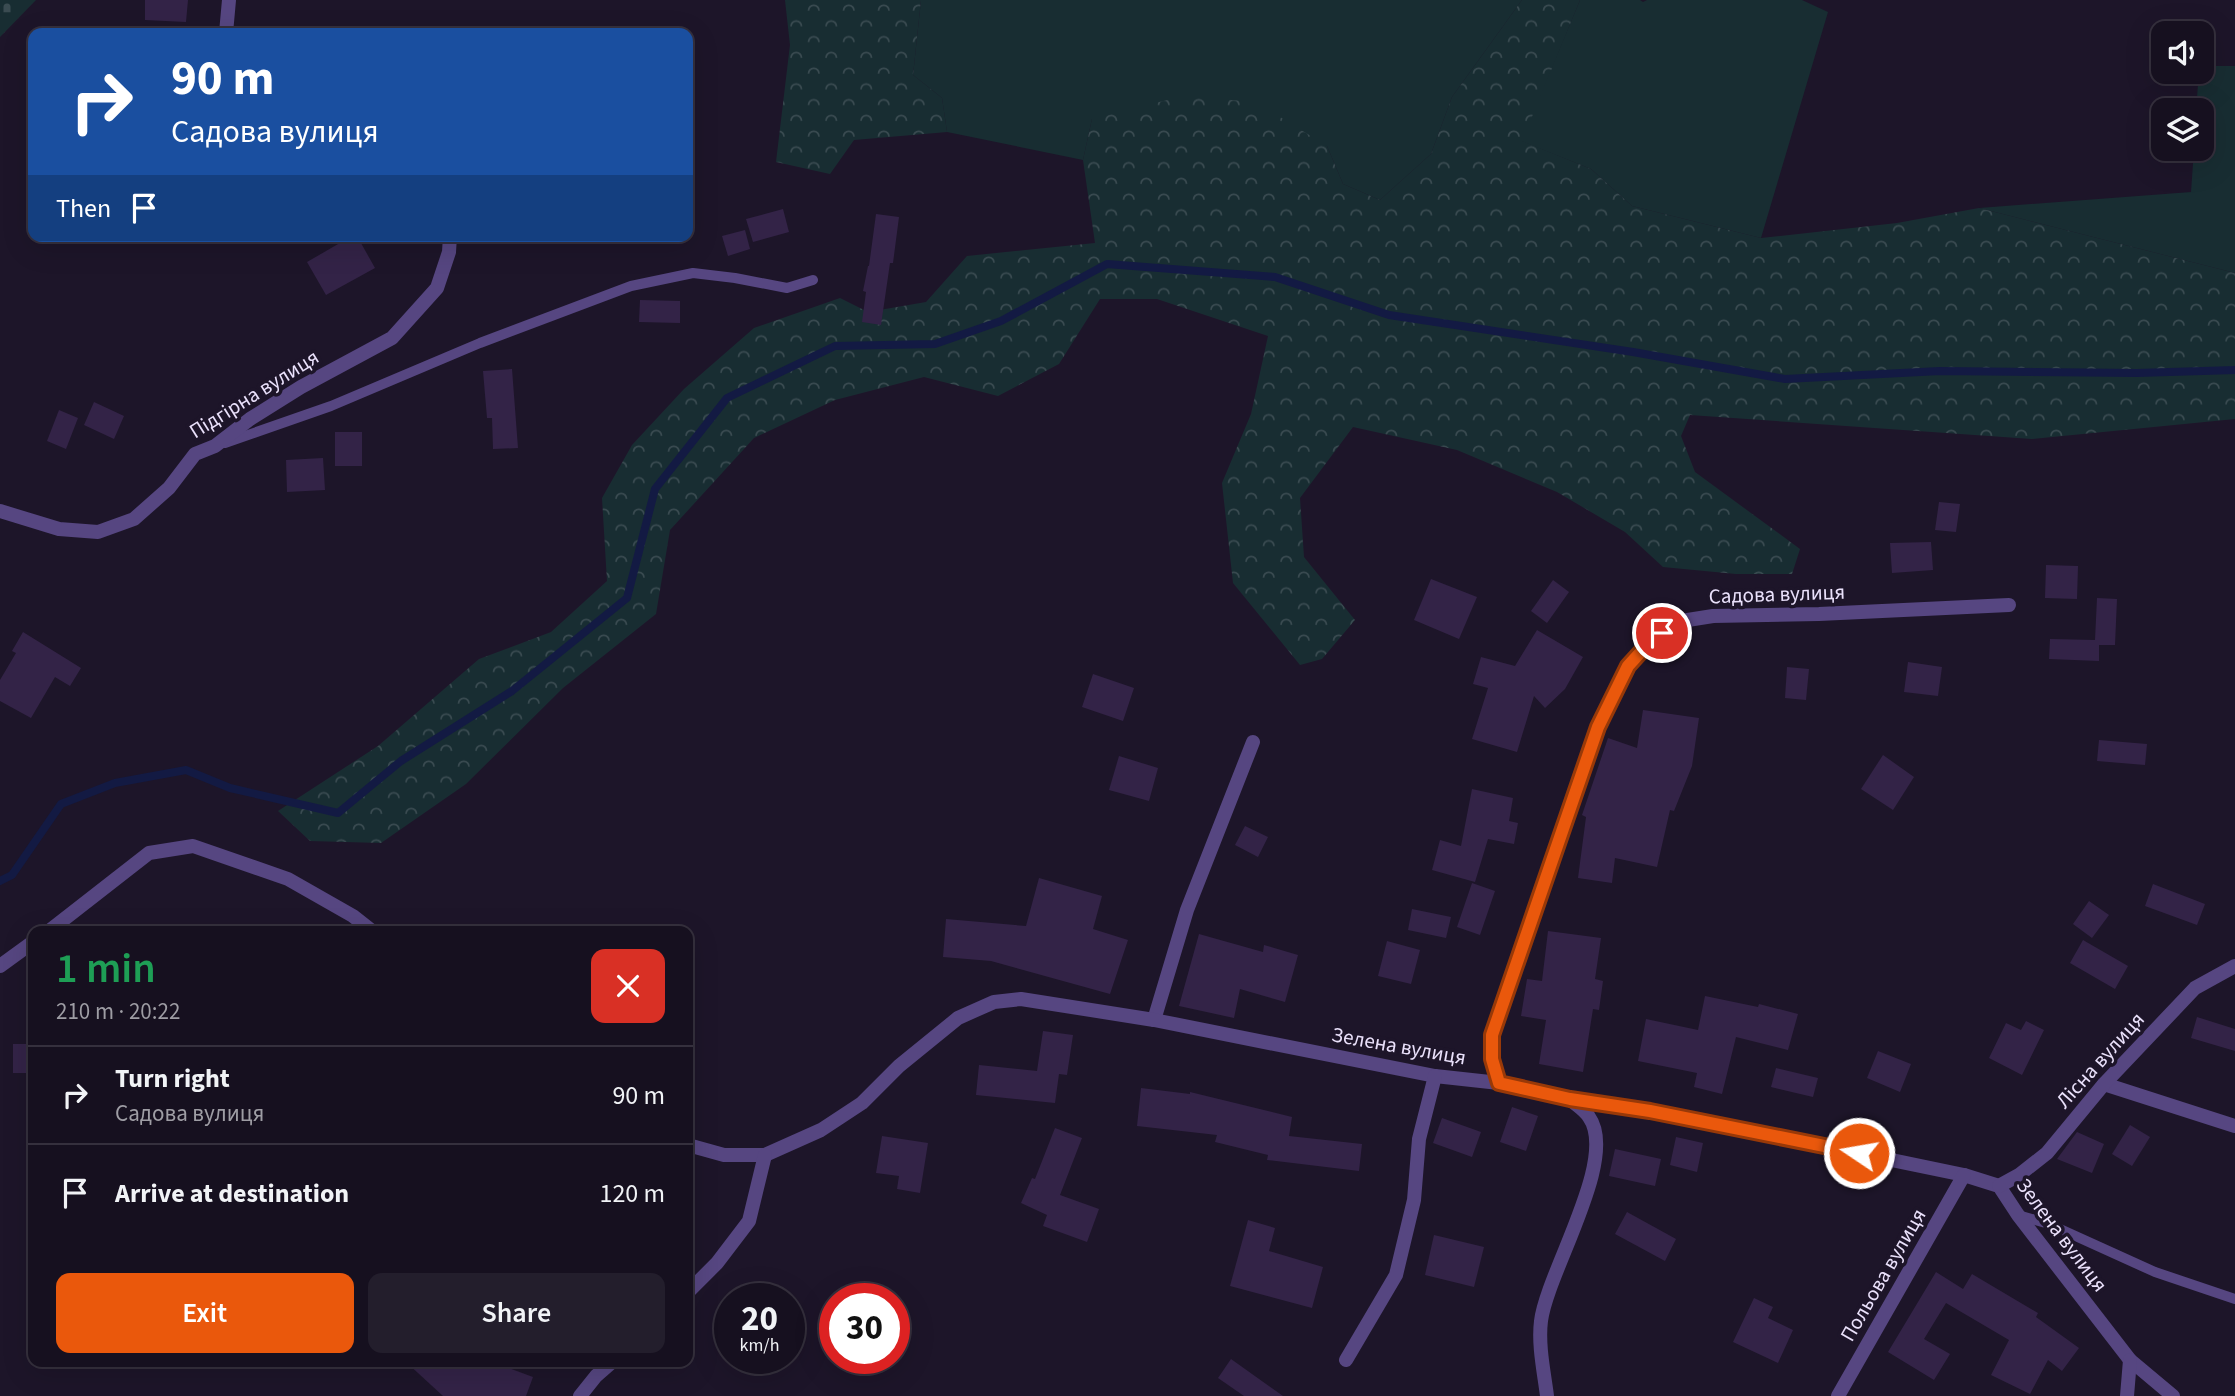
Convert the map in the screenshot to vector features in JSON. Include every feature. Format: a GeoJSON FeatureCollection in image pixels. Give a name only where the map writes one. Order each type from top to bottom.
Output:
{"type":"FeatureCollection","features":[{"type":"Feature","properties":{"kind":"street"},"geometry":{"type":"LineString","coordinates":[[226,28],[229,0]]}},
{"type":"Feature","properties":{"kind":"street","name":"Підгірна вулиця"},"geometry":{"type":"LineString","coordinates":[[0,511],[59,529],[98,532],[134,519],[169,488],[195,454],[215,446],[250,419],[392,338],[437,288],[450,252],[450,242]]}},
{"type":"Feature","properties":{"kind":"street","name":"Садова вулиця"},"geometry":{"type":"LineString","coordinates":[[1499,1083],[1492,1059],[1492,1035],[1496,1023],[1598,727],[1628,666],[1649,643],[1675,622],[1713,616],[2010,605]]}},
{"type":"Feature","properties":{"kind":"street"},"geometry":{"type":"LineString","coordinates":[[1154,1020],[1187,910],[1253,742]]}},
{"type":"Feature","properties":{"kind":"street"},"geometry":{"type":"LineString","coordinates":[[55,926],[149,853],[193,846],[288,879],[366,926]]}},
{"type":"Feature","properties":{"kind":"street"},"geometry":{"type":"LineString","coordinates":[[0,967],[28,947]]}},
{"type":"Feature","properties":{"kind":"street","name":"Лісна вулиця"},"geometry":{"type":"LineString","coordinates":[[1999,1186],[2019,1175],[2047,1153],[2076,1116],[2195,988],[2235,966]]}},
{"type":"Feature","properties":{"kind":"street","name":"Зелена вулиця"},"geometry":{"type":"LineString","coordinates":[[765,1155],[821,1130],[862,1102],[899,1066],[958,1018],[994,1002],[1021,999],[1154,1020],[1435,1076],[1499,1083],[1570,1099],[1650,1111],[1964,1175],[1999,1186],[2018,1215],[2130,1360],[2173,1396]]}},
{"type":"Feature","properties":{"kind":"street"},"geometry":{"type":"LineString","coordinates":[[1346,1360],[1396,1275],[1414,1200],[1419,1139],[1435,1076]]}},
{"type":"Feature","properties":{"kind":"street"},"geometry":{"type":"LineString","coordinates":[[2105,1084],[2235,1126]]}},
{"type":"Feature","properties":{"kind":"street"},"geometry":{"type":"LineString","coordinates":[[1547,1396],[1541,1322],[1552,1279],[1591,1180],[1597,1143],[1591,1118],[1570,1099]]}},
{"type":"Feature","properties":{"kind":"street"},"geometry":{"type":"LineString","coordinates":[[693,1146],[724,1155],[765,1155],[749,1221],[718,1263],[693,1287]]}},
{"type":"Feature","properties":{"kind":"street","name":"Польова вулиця"},"geometry":{"type":"LineString","coordinates":[[1838,1396],[1964,1175]]}},
{"type":"Feature","properties":{"kind":"street"},"geometry":{"type":"LineString","coordinates":[[2127,1396],[2130,1360]]}},
{"type":"Feature","properties":{"kind":"street"},"geometry":{"type":"LineString","coordinates":[[580,1396],[606,1367]]}},
{"type":"Feature","properties":{"kind":"lane"},"geometry":{"type":"LineString","coordinates":[[215,446],[331,406],[480,343],[631,286],[693,273],[788,288],[813,280]]}},
{"type":"Feature","properties":{"kind":"lane"},"geometry":{"type":"LineString","coordinates":[[2018,1215],[2049,1224],[2155,1272],[2235,1300]]}},
{"type":"Feature","properties":{"kind":"green space"},"geometry":{"type":"Polygon","coordinates":[[[0,0],[36,0],[0,37],[0,0]]]}},
{"type":"Feature","properties":{"kind":"green space"},"geometry":{"type":"Polygon","coordinates":[[[785,0],[921,0],[913,75],[942,98],[947,132],[854,140],[830,174],[776,162],[790,45],[785,0]]]}},
{"type":"Feature","properties":{"kind":"green space"},"geometry":{"type":"Polygon","coordinates":[[[921,0],[1522,0],[1452,97],[1431,154],[1380,200],[1343,184],[1327,146],[1092,119],[1083,160],[947,132],[942,98],[913,75],[921,0]]]}},
{"type":"Feature","properties":{"kind":"green space"},"geometry":{"type":"Polygon","coordinates":[[[1522,0],[1580,0],[1522,141],[1591,169],[1632,206],[1761,238],[1897,223],[1979,208],[2235,273],[2235,419],[2032,439],[1690,415],[1681,436],[1695,472],[1800,549],[1792,574],[1736,574],[1663,567],[1625,532],[1557,492],[1457,450],[1353,427],[1300,498],[1304,557],[1355,620],[1322,659],[1300,665],[1233,583],[1222,483],[1251,414],[1268,336],[1157,299],[1100,299],[1059,364],[998,396],[924,377],[835,400],[754,438],[670,530],[656,614],[563,688],[466,784],[381,843],[310,841],[278,811],[378,746],[479,659],[551,632],[607,581],[602,498],[632,445],[684,389],[754,328],[840,298],[868,312],[926,302],[967,256],[1095,243],[1083,160],[1092,119],[1183,96],[1256,102],[1327,146],[1343,184],[1380,200],[1431,154],[1452,97],[1522,0]]]}},
{"type":"Feature","properties":{"kind":"green space"},"geometry":{"type":"Polygon","coordinates":[[[1580,0],[1802,0],[1828,12],[1761,238],[1632,206],[1591,169],[1521,141],[1580,0]]]}},
{"type":"Feature","properties":{"kind":"green space"},"geometry":{"type":"Polygon","coordinates":[[[2214,66],[2235,66],[2235,273],[1979,208],[2191,192],[2193,161],[2214,161],[2214,98],[2197,98],[2198,84],[2214,84],[2214,66]]]}},
{"type":"Feature","properties":{"kind":"building"},"geometry":{"type":"Polygon","coordinates":[[[145,0],[188,0],[186,22],[145,20],[145,0]]]}},
{"type":"Feature","properties":{"kind":"building"},"geometry":{"type":"Polygon","coordinates":[[[783,209],[789,232],[753,242],[746,219],[783,209]]]}},
{"type":"Feature","properties":{"kind":"building"},"geometry":{"type":"Polygon","coordinates":[[[876,214],[899,217],[881,325],[862,322],[866,292],[863,291],[876,214]]]}},
{"type":"Feature","properties":{"kind":"building"},"geometry":{"type":"Polygon","coordinates":[[[745,230],[750,249],[728,256],[722,236],[745,230]]]}},
{"type":"Feature","properties":{"kind":"building"},"geometry":{"type":"Polygon","coordinates":[[[342,242],[360,242],[375,268],[326,295],[307,262],[342,242]]]}},
{"type":"Feature","properties":{"kind":"building"},"geometry":{"type":"Polygon","coordinates":[[[640,300],[680,301],[680,323],[639,322],[640,300]]]}},
{"type":"Feature","properties":{"kind":"building"},"geometry":{"type":"Polygon","coordinates":[[[512,369],[518,448],[493,449],[492,418],[487,418],[483,371],[512,369]]]}},
{"type":"Feature","properties":{"kind":"building"},"geometry":{"type":"Polygon","coordinates":[[[94,402],[124,416],[114,439],[84,425],[94,402]]]}},
{"type":"Feature","properties":{"kind":"building"},"geometry":{"type":"Polygon","coordinates":[[[59,410],[78,418],[66,449],[47,441],[59,410]]]}},
{"type":"Feature","properties":{"kind":"building"},"geometry":{"type":"Polygon","coordinates":[[[335,432],[362,432],[362,466],[335,466],[335,432]]]}},
{"type":"Feature","properties":{"kind":"building"},"geometry":{"type":"Polygon","coordinates":[[[323,458],[325,490],[287,492],[286,460],[323,458]]]}},
{"type":"Feature","properties":{"kind":"building"},"geometry":{"type":"Polygon","coordinates":[[[1939,502],[1960,504],[1956,532],[1935,530],[1939,502]]]}},
{"type":"Feature","properties":{"kind":"building"},"geometry":{"type":"Polygon","coordinates":[[[1931,542],[1933,570],[1892,573],[1890,543],[1931,542]]]}},
{"type":"Feature","properties":{"kind":"building"},"geometry":{"type":"Polygon","coordinates":[[[2046,565],[2078,566],[2077,599],[2045,598],[2046,565]]]}},
{"type":"Feature","properties":{"kind":"building"},"geometry":{"type":"Polygon","coordinates":[[[1431,579],[1477,597],[1459,639],[1414,620],[1431,579]]]}},
{"type":"Feature","properties":{"kind":"building"},"geometry":{"type":"Polygon","coordinates":[[[1553,580],[1569,592],[1547,623],[1531,611],[1553,580]]]}},
{"type":"Feature","properties":{"kind":"building"},"geometry":{"type":"Polygon","coordinates":[[[2097,598],[2117,599],[2115,645],[2099,645],[2099,661],[2049,659],[2050,639],[2095,640],[2097,598]]]}},
{"type":"Feature","properties":{"kind":"building"},"geometry":{"type":"Polygon","coordinates":[[[1537,630],[1583,657],[1565,689],[1545,708],[1534,696],[1517,752],[1472,739],[1488,688],[1473,684],[1481,657],[1515,666],[1537,630]]]}},
{"type":"Feature","properties":{"kind":"building"},"geometry":{"type":"Polygon","coordinates":[[[23,632],[81,668],[70,686],[55,677],[31,718],[0,701],[0,680],[16,653],[12,651],[23,632]]]}},
{"type":"Feature","properties":{"kind":"building"},"geometry":{"type":"Polygon","coordinates":[[[1908,662],[1942,667],[1938,696],[1904,692],[1908,662]]]}},
{"type":"Feature","properties":{"kind":"building"},"geometry":{"type":"Polygon","coordinates":[[[1787,667],[1809,669],[1806,700],[1785,698],[1787,667]]]}},
{"type":"Feature","properties":{"kind":"building"},"geometry":{"type":"Polygon","coordinates":[[[1093,674],[1134,688],[1123,721],[1082,707],[1093,674]]]}},
{"type":"Feature","properties":{"kind":"building"},"geometry":{"type":"Polygon","coordinates":[[[1643,710],[1699,718],[1692,766],[1674,811],[1670,810],[1657,867],[1615,858],[1612,883],[1578,878],[1586,817],[1582,815],[1608,738],[1637,748],[1643,710]]]}},
{"type":"Feature","properties":{"kind":"building"},"geometry":{"type":"Polygon","coordinates":[[[2099,740],[2147,744],[2145,765],[2097,761],[2099,740]]]}},
{"type":"Feature","properties":{"kind":"building"},"geometry":{"type":"Polygon","coordinates":[[[1883,755],[1914,777],[1893,810],[1861,789],[1883,755]]]}},
{"type":"Feature","properties":{"kind":"building"},"geometry":{"type":"Polygon","coordinates":[[[1119,756],[1158,768],[1149,801],[1109,790],[1119,756]]]}},
{"type":"Feature","properties":{"kind":"building"},"geometry":{"type":"Polygon","coordinates":[[[1472,789],[1513,798],[1509,821],[1518,823],[1514,844],[1488,839],[1475,882],[1432,870],[1440,840],[1461,846],[1472,789]]]}},
{"type":"Feature","properties":{"kind":"building"},"geometry":{"type":"Polygon","coordinates":[[[1245,826],[1268,837],[1258,857],[1235,845],[1245,826]]]}},
{"type":"Feature","properties":{"kind":"building"},"geometry":{"type":"Polygon","coordinates":[[[1039,878],[1102,896],[1093,929],[1128,940],[1110,994],[991,961],[943,957],[946,919],[1026,926],[1039,878]]]}},
{"type":"Feature","properties":{"kind":"building"},"geometry":{"type":"Polygon","coordinates":[[[1472,883],[1495,891],[1480,935],[1457,927],[1472,883]]]}},
{"type":"Feature","properties":{"kind":"building"},"geometry":{"type":"Polygon","coordinates":[[[2153,884],[2205,904],[2197,925],[2145,906],[2153,884]]]}},
{"type":"Feature","properties":{"kind":"building"},"geometry":{"type":"Polygon","coordinates":[[[2089,901],[2109,915],[2092,938],[2073,924],[2089,901]]]}},
{"type":"Feature","properties":{"kind":"building"},"geometry":{"type":"Polygon","coordinates":[[[1412,909],[1451,917],[1446,938],[1408,930],[1412,909]]]}},
{"type":"Feature","properties":{"kind":"building"},"geometry":{"type":"Polygon","coordinates":[[[1548,931],[1601,938],[1595,979],[1603,981],[1599,1010],[1593,1009],[1583,1072],[1539,1064],[1546,1020],[1521,1016],[1527,979],[1542,981],[1548,931]]]}},
{"type":"Feature","properties":{"kind":"building"},"geometry":{"type":"Polygon","coordinates":[[[1199,934],[1263,952],[1264,945],[1298,955],[1285,1002],[1240,989],[1234,1018],[1179,1006],[1199,934]]]}},
{"type":"Feature","properties":{"kind":"building"},"geometry":{"type":"Polygon","coordinates":[[[2083,940],[2128,966],[2115,989],[2070,963],[2083,940]]]}},
{"type":"Feature","properties":{"kind":"building"},"geometry":{"type":"Polygon","coordinates":[[[1387,941],[1420,950],[1411,984],[1378,976],[1387,941]]]}},
{"type":"Feature","properties":{"kind":"building"},"geometry":{"type":"Polygon","coordinates":[[[1705,996],[1758,1007],[1759,1004],[1798,1014],[1788,1050],[1736,1037],[1722,1094],[1694,1087],[1697,1073],[1638,1061],[1646,1019],[1698,1030],[1705,996]]]}},
{"type":"Feature","properties":{"kind":"building"},"geometry":{"type":"Polygon","coordinates":[[[2197,1017],[2235,1029],[2235,1051],[2191,1038],[2197,1017]]]}},
{"type":"Feature","properties":{"kind":"building"},"geometry":{"type":"Polygon","coordinates":[[[2026,1021],[2044,1030],[2022,1075],[1989,1058],[2006,1023],[2021,1030],[2026,1021]]]}},
{"type":"Feature","properties":{"kind":"building"},"geometry":{"type":"Polygon","coordinates":[[[1043,1031],[1073,1035],[1067,1075],[1059,1074],[1055,1103],[976,1095],[979,1065],[1037,1071],[1043,1031]]]}},
{"type":"Feature","properties":{"kind":"building"},"geometry":{"type":"Polygon","coordinates":[[[13,1044],[28,1044],[28,1073],[13,1073],[13,1044]]]}},
{"type":"Feature","properties":{"kind":"building"},"geometry":{"type":"Polygon","coordinates":[[[1878,1051],[1911,1064],[1900,1092],[1867,1078],[1878,1051]]]}},
{"type":"Feature","properties":{"kind":"building"},"geometry":{"type":"Polygon","coordinates":[[[1776,1068],[1818,1078],[1813,1097],[1771,1087],[1776,1068]]]}},
{"type":"Feature","properties":{"kind":"building"},"geometry":{"type":"Polygon","coordinates":[[[1141,1088],[1190,1092],[1292,1117],[1289,1136],[1362,1144],[1359,1171],[1267,1160],[1268,1155],[1215,1142],[1217,1135],[1137,1126],[1141,1088]]]}},
{"type":"Feature","properties":{"kind":"building"},"geometry":{"type":"Polygon","coordinates":[[[1512,1107],[1538,1116],[1526,1151],[1500,1142],[1512,1107]]]}},
{"type":"Feature","properties":{"kind":"building"},"geometry":{"type":"Polygon","coordinates":[[[1442,1118],[1481,1132],[1472,1157],[1433,1143],[1442,1118]]]}},
{"type":"Feature","properties":{"kind":"building"},"geometry":{"type":"Polygon","coordinates":[[[2130,1125],[2150,1137],[2132,1166],[2112,1154],[2130,1125]]]}},
{"type":"Feature","properties":{"kind":"building"},"geometry":{"type":"Polygon","coordinates":[[[1055,1128],[1082,1138],[1060,1195],[1099,1209],[1087,1242],[1043,1226],[1047,1215],[1021,1203],[1032,1178],[1035,1179],[1055,1128]]]}},
{"type":"Feature","properties":{"kind":"building"},"geometry":{"type":"Polygon","coordinates":[[[2077,1132],[2104,1144],[2092,1173],[2057,1159],[2077,1132]]]}},
{"type":"Feature","properties":{"kind":"building"},"geometry":{"type":"Polygon","coordinates":[[[882,1136],[928,1143],[920,1193],[897,1189],[899,1176],[876,1173],[882,1136]]]}},
{"type":"Feature","properties":{"kind":"building"},"geometry":{"type":"Polygon","coordinates":[[[1676,1137],[1703,1143],[1697,1172],[1670,1165],[1676,1137]]]}},
{"type":"Feature","properties":{"kind":"building"},"geometry":{"type":"Polygon","coordinates":[[[1615,1149],[1661,1159],[1655,1186],[1609,1176],[1615,1149]]]}},
{"type":"Feature","properties":{"kind":"building"},"geometry":{"type":"Polygon","coordinates":[[[1627,1212],[1676,1239],[1665,1261],[1615,1234],[1627,1212]]]}},
{"type":"Feature","properties":{"kind":"building"},"geometry":{"type":"Polygon","coordinates":[[[1248,1220],[1275,1228],[1269,1251],[1323,1267],[1312,1308],[1230,1286],[1248,1220]]]}},
{"type":"Feature","properties":{"kind":"building"},"geometry":{"type":"Polygon","coordinates":[[[1434,1235],[1484,1247],[1474,1287],[1425,1275],[1434,1235]]]}},
{"type":"Feature","properties":{"kind":"building"},"geometry":{"type":"Polygon","coordinates":[[[1936,1272],[1963,1289],[1972,1274],[2038,1313],[2036,1317],[2079,1348],[2062,1371],[2048,1360],[2030,1394],[1991,1375],[2009,1340],[1946,1303],[1924,1339],[1950,1354],[1934,1380],[1888,1352],[1936,1272]]]}},
{"type":"Feature","properties":{"kind":"building"},"geometry":{"type":"Polygon","coordinates":[[[1754,1298],[1773,1307],[1768,1318],[1793,1330],[1778,1363],[1733,1342],[1754,1298]]]}},
{"type":"Feature","properties":{"kind":"building"},"geometry":{"type":"Polygon","coordinates":[[[1231,1359],[1283,1396],[1244,1396],[1218,1378],[1231,1359]]]}},
{"type":"Feature","properties":{"kind":"building"},"geometry":{"type":"Polygon","coordinates":[[[411,1367],[506,1367],[533,1377],[526,1396],[443,1396],[411,1367]]]}},
{"type":"Feature","properties":{"kind":"waterway"},"geometry":{"type":"LineString","coordinates":[[0,881],[12,875],[61,804],[115,783],[186,770],[230,788],[338,813],[401,761],[512,691],[627,598],[655,489],[727,398],[835,346],[935,344],[1001,321],[1107,264],[1275,277],[1389,315],[1633,352],[1785,379],[1940,371],[2137,373],[2235,370]]}},
{"type":"Feature","properties":{"kind":"route"},"geometry":{"type":"LineString","coordinates":[[1662,633],[1628,666],[1598,727],[1492,1035],[1492,1059],[1499,1083],[1570,1099],[1650,1111],[1859,1153]]}}]}
